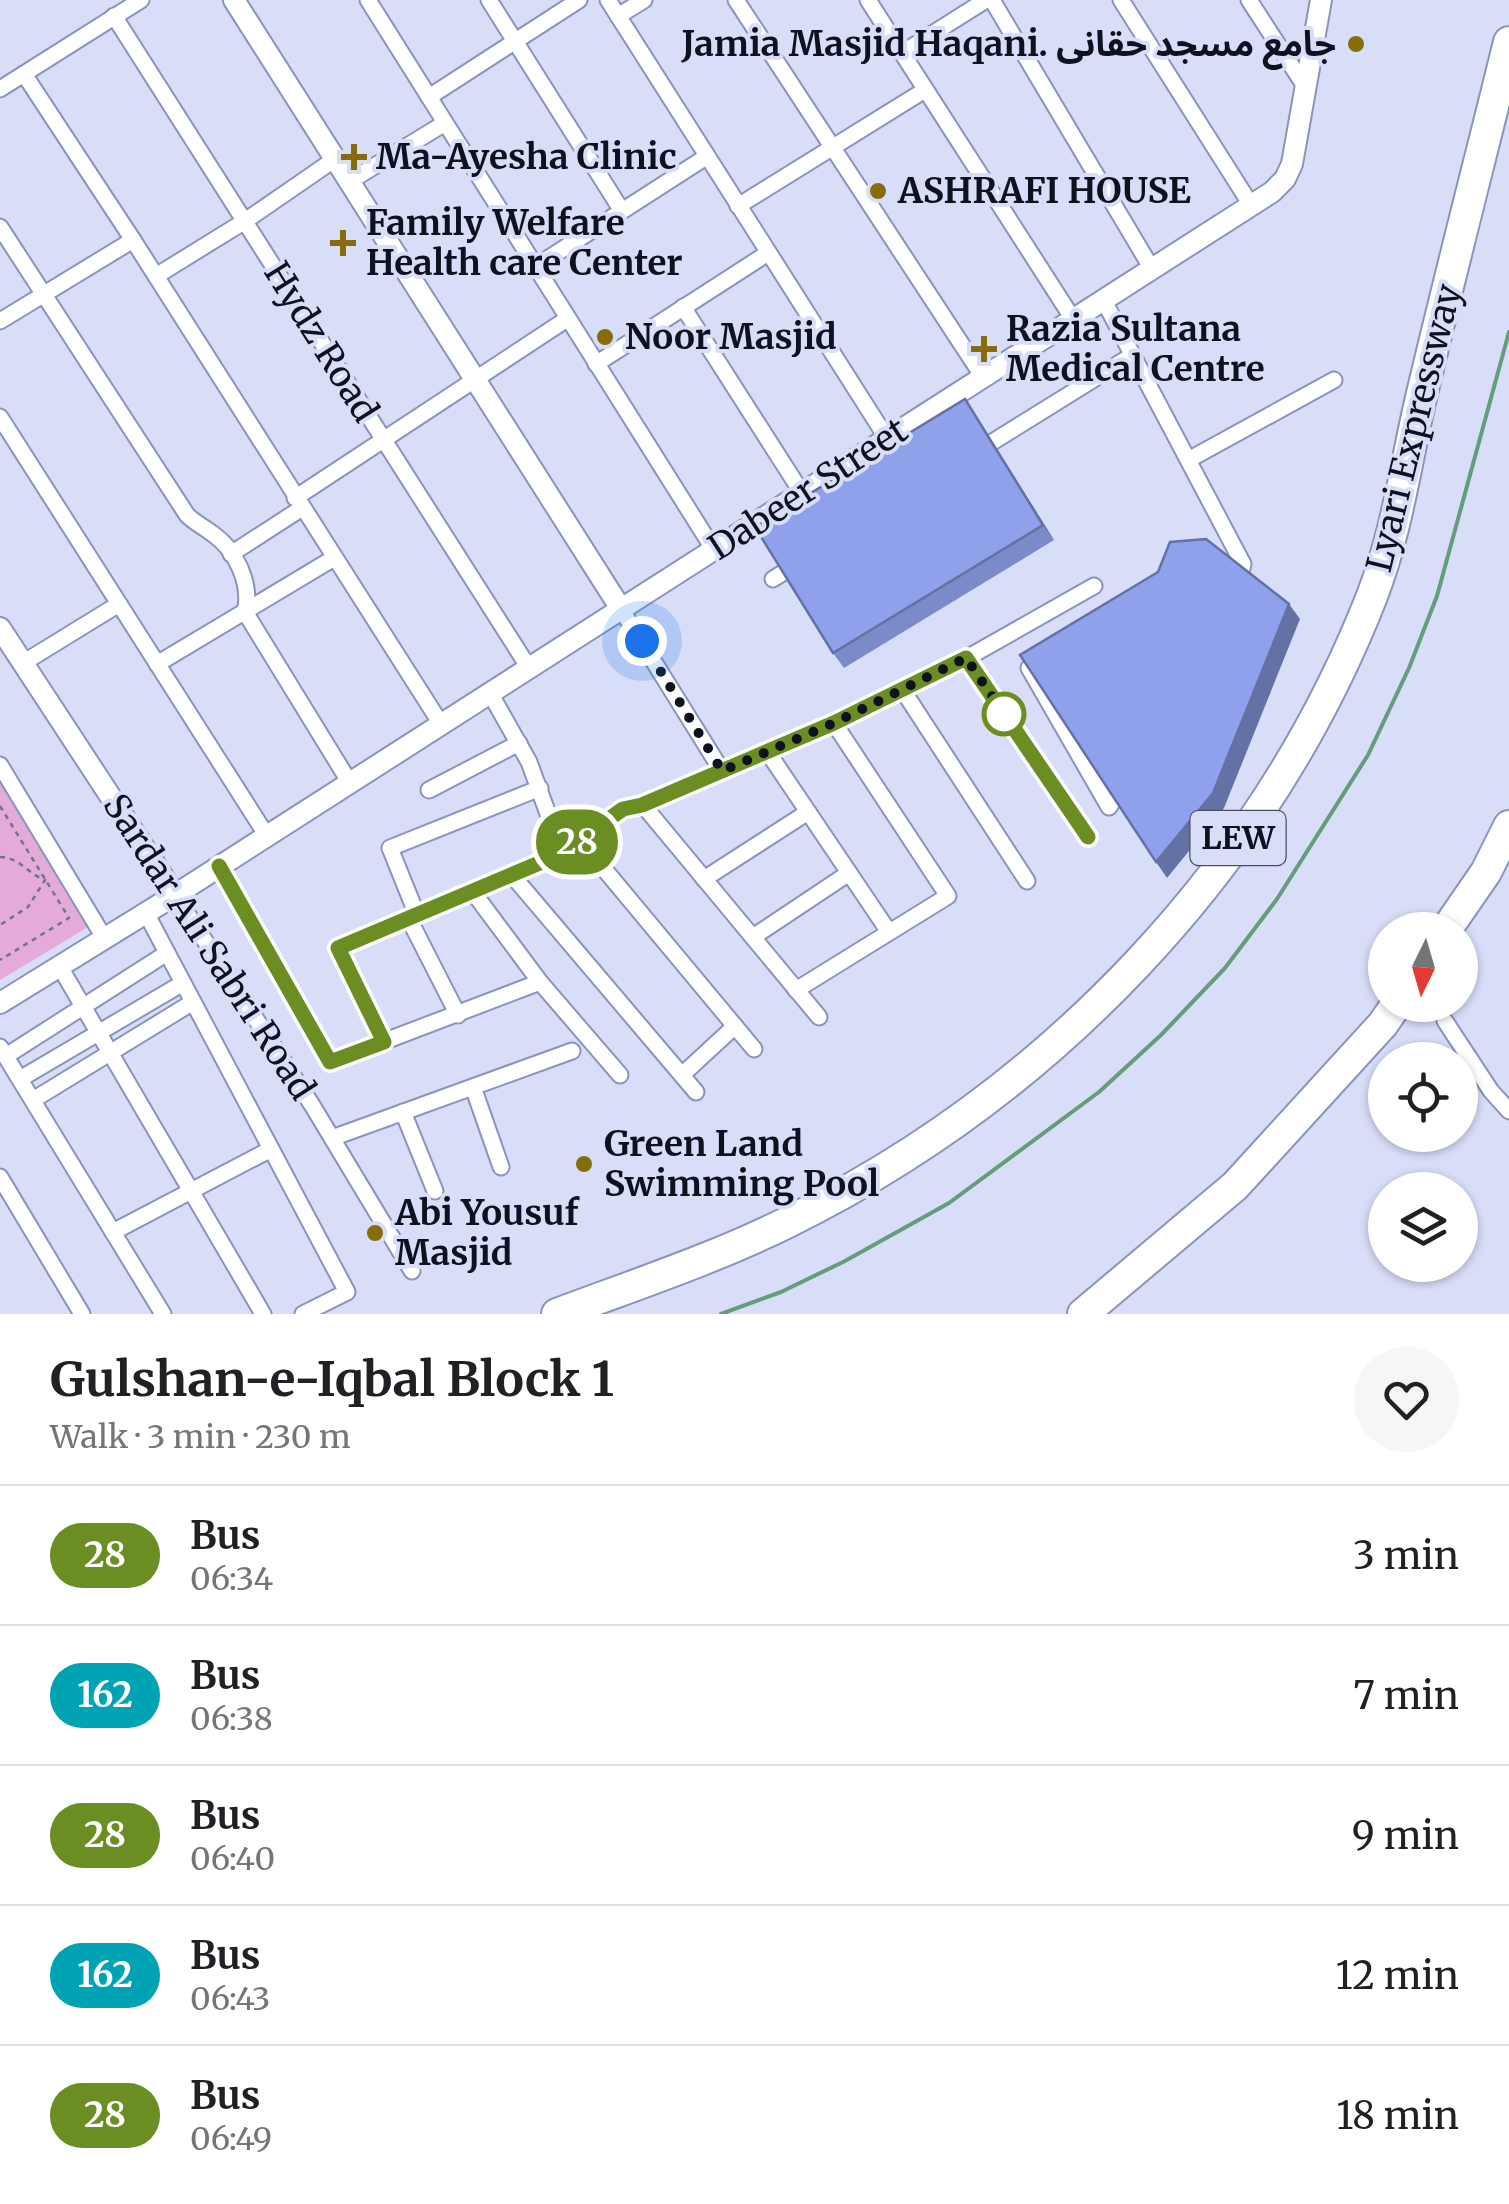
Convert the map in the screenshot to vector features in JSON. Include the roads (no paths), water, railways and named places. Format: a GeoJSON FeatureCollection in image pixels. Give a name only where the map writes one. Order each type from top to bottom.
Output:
{"type":"FeatureCollection","features":[{"type":"Feature","properties":{"kind":"highway","name":"Lyari Expressway"},"geometry":{"type":"LineString","coordinates":[[557,1314],[748,1242],[830,1200],[910,1152],[1057,1044],[1144,958],[1184,912],[1290,761],[1335,678],[1373,593],[1400,508],[1420,404],[1509,42]]}},
{"type":"Feature","properties":{"kind":"highway"},"geometry":{"type":"LineString","coordinates":[[1458,912],[1486,872],[1509,826]]}},
{"type":"Feature","properties":{"kind":"highway"},"geometry":{"type":"LineString","coordinates":[[1083,1314],[1235,1186],[1384,1022]]}},
{"type":"Feature","properties":{"kind":"street"},"geometry":{"type":"LineString","coordinates":[[0,89],[141,0]]}},
{"type":"Feature","properties":{"kind":"street"},"geometry":{"type":"LineString","coordinates":[[234,0],[722,771]]}},
{"type":"Feature","properties":{"kind":"street"},"geometry":{"type":"LineString","coordinates":[[368,0],[714,550]]}},
{"type":"Feature","properties":{"kind":"street"},"geometry":{"type":"LineString","coordinates":[[489,0],[622,212]]}},
{"type":"Feature","properties":{"kind":"street"},"geometry":{"type":"LineString","coordinates":[[429,97],[579,0]]}},
{"type":"Feature","properties":{"kind":"street"},"geometry":{"type":"LineString","coordinates":[[608,0],[886,437]]}},
{"type":"Feature","properties":{"kind":"street"},"geometry":{"type":"LineString","coordinates":[[618,16],[644,0]]}},
{"type":"Feature","properties":{"kind":"street"},"geometry":{"type":"LineString","coordinates":[[736,0],[983,377]]}},
{"type":"Feature","properties":{"kind":"street"},"geometry":{"type":"LineString","coordinates":[[868,0],[1073,319]]}},
{"type":"Feature","properties":{"kind":"street"},"geometry":{"type":"LineString","coordinates":[[902,52],[989,0],[1152,269]]}},
{"type":"Feature","properties":{"kind":"street"},"geometry":{"type":"LineString","coordinates":[[1121,0],[1250,205]]}},
{"type":"Feature","properties":{"kind":"street"},"geometry":{"type":"LineString","coordinates":[[1249,0],[1306,88]]}},
{"type":"Feature","properties":{"kind":"street","name":"Dabeer Street"},"geometry":{"type":"LineString","coordinates":[[0,1003],[802,493],[866,463],[886,437],[1272,192],[1292,164],[1321,0]]}},
{"type":"Feature","properties":{"kind":"street","name":"Hydz Road"},"geometry":{"type":"LineString","coordinates":[[114,16],[529,668]]}},
{"type":"Feature","properties":{"kind":"street"},"geometry":{"type":"LineString","coordinates":[[24,74],[441,724]]}},
{"type":"Feature","properties":{"kind":"street"},"geometry":{"type":"LineString","coordinates":[[738,206],[925,90]]}},
{"type":"Feature","properties":{"kind":"street"},"geometry":{"type":"LineString","coordinates":[[350,182],[445,122]]}},
{"type":"Feature","properties":{"kind":"street"},"geometry":{"type":"LineString","coordinates":[[535,267],[706,157]]}},
{"type":"Feature","properties":{"kind":"street"},"geometry":{"type":"LineString","coordinates":[[156,276],[336,159]]}},
{"type":"Feature","properties":{"kind":"street"},"geometry":{"type":"LineString","coordinates":[[0,227],[187,515],[213,534],[231,554],[246,584],[245,612],[350,782]]}},
{"type":"Feature","properties":{"kind":"street"},"geometry":{"type":"LineString","coordinates":[[0,321],[133,240]]}},
{"type":"Feature","properties":{"kind":"street"},"geometry":{"type":"LineString","coordinates":[[596,364],[768,253]]}},
{"type":"Feature","properties":{"kind":"street"},"geometry":{"type":"LineString","coordinates":[[1104,300],[1243,564],[1242,578],[1233,595]]}},
{"type":"Feature","properties":{"kind":"street"},"geometry":{"type":"LineString","coordinates":[[683,308],[802,493]]}},
{"type":"Feature","properties":{"kind":"street"},"geometry":{"type":"LineString","coordinates":[[231,554],[383,442],[567,319]]}},
{"type":"Feature","properties":{"kind":"street"},"geometry":{"type":"LineString","coordinates":[[976,474],[967,458],[1131,356]]}},
{"type":"Feature","properties":{"kind":"street"},"geometry":{"type":"LineString","coordinates":[[1190,459],[1334,380]]}},
{"type":"Feature","properties":{"kind":"street"},"geometry":{"type":"LineString","coordinates":[[0,418],[267,836]]}},
{"type":"Feature","properties":{"kind":"street"},"geometry":{"type":"LineString","coordinates":[[773,580],[817,552]]}},
{"type":"Feature","properties":{"kind":"street"},"geometry":{"type":"LineString","coordinates":[[157,664],[334,558]]}},
{"type":"Feature","properties":{"kind":"street"},"geometry":{"type":"LineString","coordinates":[[1224,564],[1243,564]]}},
{"type":"Feature","properties":{"kind":"street"},"geometry":{"type":"LineString","coordinates":[[384,1042],[338,948],[562,852],[623,809],[642,805],[834,723],[966,658],[1094,586]]}},
{"type":"Feature","properties":{"kind":"street"},"geometry":{"type":"LineString","coordinates":[[23,664],[119,604]]}},
{"type":"Feature","properties":{"kind":"street","name":"Sardar Ali Sabri Road"},"geometry":{"type":"LineString","coordinates":[[0,628],[332,1138],[412,1271]]}},
{"type":"Feature","properties":{"kind":"street"},"geometry":{"type":"LineString","coordinates":[[1059,646],[1029,668],[1109,807],[1138,763]]}},
{"type":"Feature","properties":{"kind":"street"},"geometry":{"type":"LineString","coordinates":[[966,658],[1088,837]]}},
{"type":"Feature","properties":{"kind":"street"},"geometry":{"type":"LineString","coordinates":[[902,690],[1028,882]]}},
{"type":"Feature","properties":{"kind":"street"},"geometry":{"type":"LineString","coordinates":[[490,693],[540,788],[562,852]]}},
{"type":"Feature","properties":{"kind":"street"},"geometry":{"type":"LineString","coordinates":[[796,990],[948,896],[834,723]]}},
{"type":"Feature","properties":{"kind":"street"},"geometry":{"type":"LineString","coordinates":[[429,790],[518,743]]}},
{"type":"Feature","properties":{"kind":"street"},"geometry":{"type":"LineString","coordinates":[[768,751],[889,932]]}},
{"type":"Feature","properties":{"kind":"street"},"geometry":{"type":"LineString","coordinates":[[0,765],[105,939]]}},
{"type":"Feature","properties":{"kind":"street"},"geometry":{"type":"LineString","coordinates":[[458,1015],[413,917],[390,848],[540,788]]}},
{"type":"Feature","properties":{"kind":"street"},"geometry":{"type":"LineString","coordinates":[[642,805],[819,1017]]}},
{"type":"Feature","properties":{"kind":"street"},"geometry":{"type":"LineString","coordinates":[[704,879],[808,812]]}},
{"type":"Feature","properties":{"kind":"street"},"geometry":{"type":"LineString","coordinates":[[580,840],[754,1049]]}},
{"type":"Feature","properties":{"kind":"street"},"geometry":{"type":"LineString","coordinates":[[219,866],[330,1062],[540,982]]}},
{"type":"Feature","properties":{"kind":"street"},"geometry":{"type":"LineString","coordinates":[[753,937],[849,873]]}},
{"type":"Feature","properties":{"kind":"street"},"geometry":{"type":"LineString","coordinates":[[512,874],[696,1092]]}},
{"type":"Feature","properties":{"kind":"street"},"geometry":{"type":"LineString","coordinates":[[473,892],[540,982],[620,1075]]}},
{"type":"Feature","properties":{"kind":"street"},"geometry":{"type":"LineString","coordinates":[[146,913],[348,1292],[303,1314]]}},
{"type":"Feature","properties":{"kind":"street"},"geometry":{"type":"LineString","coordinates":[[163,1314],[3,1051],[167,953]]}},
{"type":"Feature","properties":{"kind":"street"},"geometry":{"type":"LineString","coordinates":[[60,967],[263,1314]]}},
{"type":"Feature","properties":{"kind":"street"},"geometry":{"type":"LineString","coordinates":[[20,1080],[183,982]]}},
{"type":"Feature","properties":{"kind":"street"},"geometry":{"type":"LineString","coordinates":[[32,1100],[193,1002]]}},
{"type":"Feature","properties":{"kind":"street"},"geometry":{"type":"LineString","coordinates":[[1447,1022],[1509,1112]]}},
{"type":"Feature","properties":{"kind":"street"},"geometry":{"type":"LineString","coordinates":[[682,1075],[735,1026]]}},
{"type":"Feature","properties":{"kind":"street"},"geometry":{"type":"LineString","coordinates":[[332,1138],[572,1051]]}},
{"type":"Feature","properties":{"kind":"street"},"geometry":{"type":"LineString","coordinates":[[473,1087],[501,1166]]}},
{"type":"Feature","properties":{"kind":"street"},"geometry":{"type":"LineString","coordinates":[[404,1112],[436,1191]]}},
{"type":"Feature","properties":{"kind":"street"},"geometry":{"type":"LineString","coordinates":[[113,1232],[271,1148]]}},
{"type":"Feature","properties":{"kind":"street"},"geometry":{"type":"LineString","coordinates":[[0,1177],[82,1314]]}},
{"type":"Feature","properties":{"kind":"waterway"},"geometry":{"type":"LineString","coordinates":[[721,1314],[781,1292],[845,1261],[949,1203],[1099,1092],[1225,968],[1277,899],[1368,755],[1409,668],[1437,596],[1509,332]]}},
{"type":"Feature","properties":{"kind":"place","name":"Jamia Masjid Haqani. جامع مسجد حقانی"},"geometry":{"type":"Point","coordinates":[1356,44]}},
{"type":"Feature","properties":{"kind":"place","name":"Ma-Ayesha Clinic"},"geometry":{"type":"Point","coordinates":[354,157]}},
{"type":"Feature","properties":{"kind":"place","name":"ASHRAFI HOUSE"},"geometry":{"type":"Point","coordinates":[878,191]}},
{"type":"Feature","properties":{"kind":"place","name":"Family Welfare Health care Center"},"geometry":{"type":"Point","coordinates":[343,243]}},
{"type":"Feature","properties":{"kind":"place","name":"Noor Masjid"},"geometry":{"type":"Point","coordinates":[605,337]}},
{"type":"Feature","properties":{"kind":"place","name":"Razia Sultana Medical Centre"},"geometry":{"type":"Point","coordinates":[984,349]}},
{"type":"Feature","properties":{"kind":"place","name":"Green Land Swimming Pool"},"geometry":{"type":"Point","coordinates":[584,1164]}},
{"type":"Feature","properties":{"kind":"place","name":"Abi Yousuf Masjid"},"geometry":{"type":"Point","coordinates":[375,1233]}}]}
